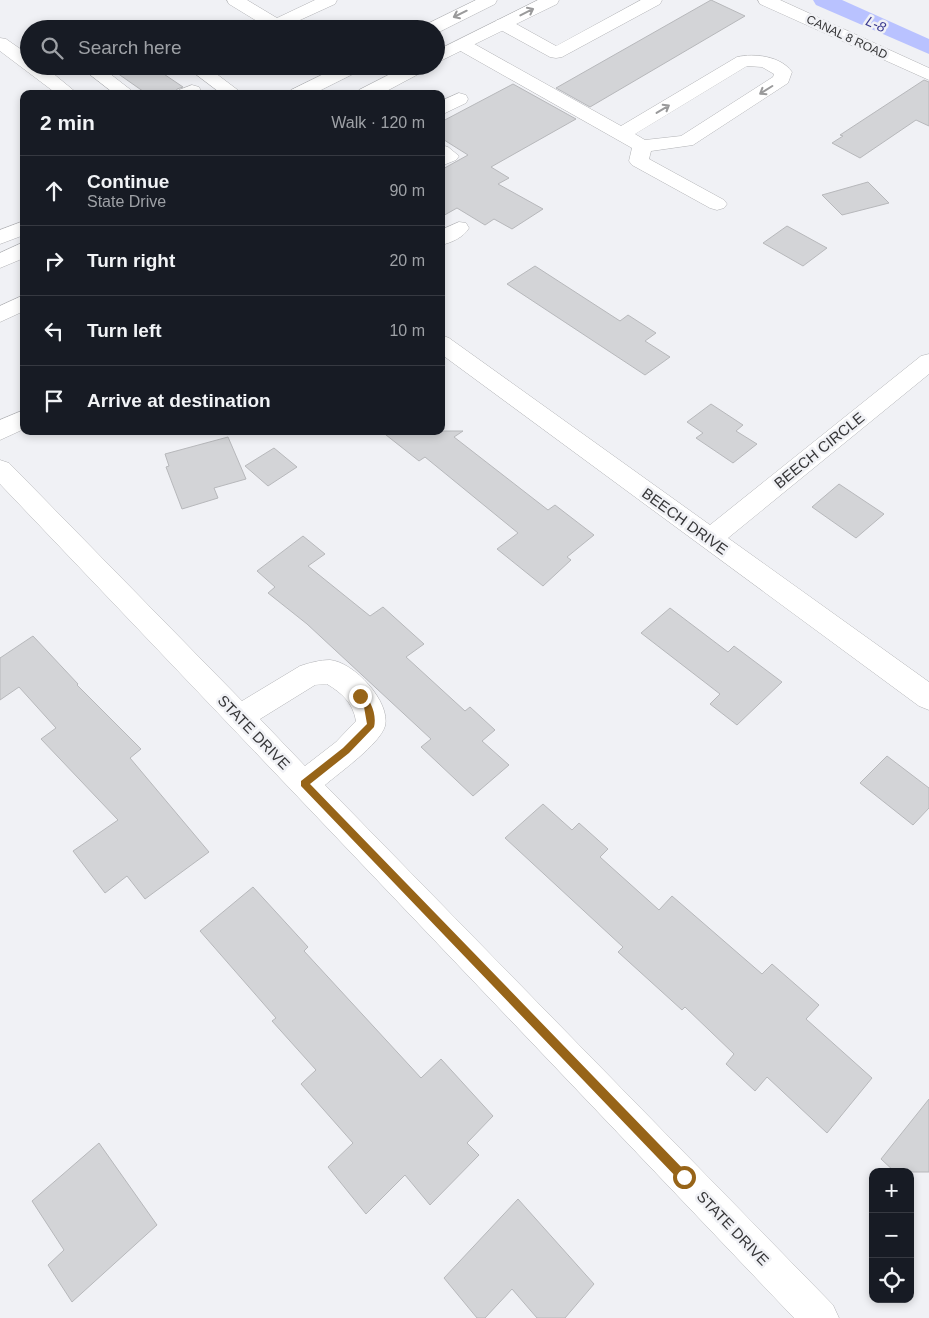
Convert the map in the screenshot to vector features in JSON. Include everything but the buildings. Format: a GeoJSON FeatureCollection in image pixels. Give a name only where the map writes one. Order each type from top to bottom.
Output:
{"type":"FeatureCollection","features":[{"type":"Feature","properties":{"kind":"street"},"geometry":{"type":"LineString","coordinates":[[236,0],[268,20]]}},
{"type":"Feature","properties":{"kind":"street"},"geometry":{"type":"LineString","coordinates":[[292,20],[329,0]]}},
{"type":"Feature","properties":{"kind":"street"},"geometry":{"type":"LineString","coordinates":[[445,22],[489,0]]}},
{"type":"Feature","properties":{"kind":"street"},"geometry":{"type":"LineString","coordinates":[[445,54],[551,0]]}},
{"type":"Feature","properties":{"kind":"street"},"geometry":{"type":"LineString","coordinates":[[503,24],[556,53],[654,0]]}},
{"type":"Feature","properties":{"kind":"street","name":"CANAL 8 ROAD"},"geometry":{"type":"LineString","coordinates":[[766,0],[929,74]]}},
{"type":"Feature","properties":{"kind":"street"},"geometry":{"type":"LineString","coordinates":[[0,42],[20,57]]}},
{"type":"Feature","properties":{"kind":"street"},"geometry":{"type":"LineString","coordinates":[[462,45],[642,146],[686,140],[775,84],[782,79],[783,72],[774,64],[760,61],[743,62],[621,134]]}},
{"type":"Feature","properties":{"kind":"street"},"geometry":{"type":"LineString","coordinates":[[44,75],[64,90]]}},
{"type":"Feature","properties":{"kind":"street"},"geometry":{"type":"LineString","coordinates":[[101,75],[121,90]]}},
{"type":"Feature","properties":{"kind":"street"},"geometry":{"type":"LineString","coordinates":[[207,75],[228,90]]}},
{"type":"Feature","properties":{"kind":"street"},"geometry":{"type":"LineString","coordinates":[[307,90],[340,75]]}},
{"type":"Feature","properties":{"kind":"street"},"geometry":{"type":"LineString","coordinates":[[333,90],[348,75]]}},
{"type":"Feature","properties":{"kind":"street"},"geometry":{"type":"LineString","coordinates":[[374,90],[403,75]]}},
{"type":"Feature","properties":{"kind":"street"},"geometry":{"type":"LineString","coordinates":[[445,107],[459,99]]}},
{"type":"Feature","properties":{"kind":"street"},"geometry":{"type":"LineString","coordinates":[[642,146],[639,161],[717,204]]}},
{"type":"Feature","properties":{"kind":"street"},"geometry":{"type":"LineString","coordinates":[[445,237],[460,228]]}},
{"type":"Feature","properties":{"kind":"street"},"geometry":{"type":"LineString","coordinates":[[0,238],[20,229]]}},
{"type":"Feature","properties":{"kind":"street"},"geometry":{"type":"LineString","coordinates":[[0,261],[20,251]]}},
{"type":"Feature","properties":{"kind":"street"},"geometry":{"type":"LineString","coordinates":[[0,277],[20,267]]}},
{"type":"Feature","properties":{"kind":"street"},"geometry":{"type":"LineString","coordinates":[[0,315],[20,304]]}},
{"type":"Feature","properties":{"kind":"street","name":"BEECH DRIVE"},"geometry":{"type":"LineString","coordinates":[[445,346],[929,698]]}},
{"type":"Feature","properties":{"kind":"street","name":"BEECH CIRCLE"},"geometry":{"type":"LineString","coordinates":[[710,539],[929,362]]}},
{"type":"Feature","properties":{"kind":"street"},"geometry":{"type":"LineString","coordinates":[[0,432],[20,420]]}},
{"type":"Feature","properties":{"kind":"street","name":"STATE DRIVE"},"geometry":{"type":"LineString","coordinates":[[0,469],[820,1318]]}},
{"type":"Feature","properties":{"kind":"street"},"geometry":{"type":"LineString","coordinates":[[239,717],[310,674],[331,672],[352,685],[368,706],[371,725],[346,751],[304,784]]}},
{"type":"Feature","properties":{"kind":"waterway","name":"L-8"},"geometry":{"type":"LineString","coordinates":[[824,0],[929,47]]}},
{"type":"Feature","properties":{"kind":"route"},"geometry":{"type":"LineString","coordinates":[[360,696],[368,706],[371,725],[346,751],[304,784],[684,1177]]}}]}
